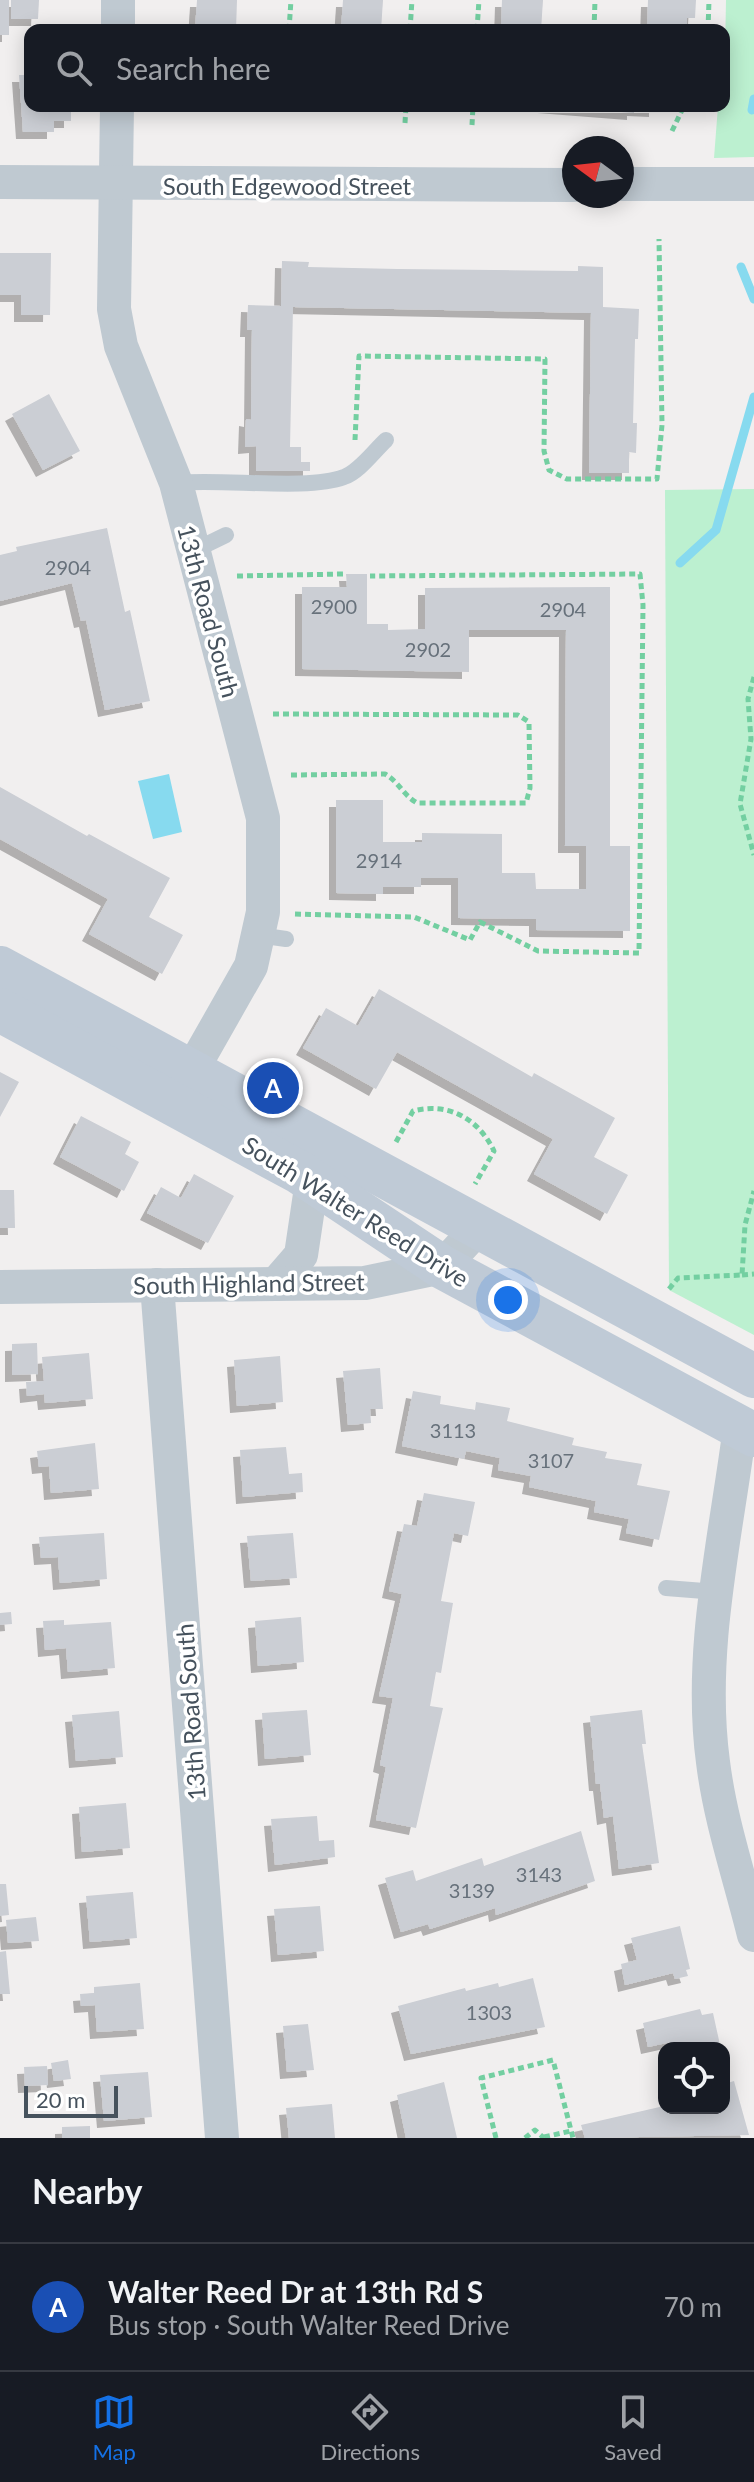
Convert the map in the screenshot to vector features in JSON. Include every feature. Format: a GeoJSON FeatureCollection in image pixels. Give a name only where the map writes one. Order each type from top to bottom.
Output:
{"type":"FeatureCollection","features":[{"type":"Feature","properties":{"kind":"main road","name":"South Walter Reed Drive"},"geometry":{"type":"LineString","coordinates":[[0,968],[182,1087],[312,1181],[442,1267],[749,1414]]}},
{"type":"Feature","properties":{"kind":"main road","name":"South Walter Reed Drive"},"geometry":{"type":"LineString","coordinates":[[0,1010],[182,1087],[479,1227],[749,1414]]}},
{"type":"Feature","properties":{"kind":"street"},"geometry":{"type":"LineString","coordinates":[[118,0],[118,24]]}},
{"type":"Feature","properties":{"kind":"street","name":"13th Road South"},"geometry":{"type":"LineString","coordinates":[[117,112],[114,309],[121,346],[176,483],[263,818],[263,912],[272,937],[251,966],[182,1087]]}},
{"type":"Feature","properties":{"kind":"street","name":"South Edgewood Street"},"geometry":{"type":"LineString","coordinates":[[0,182],[562,185]]}},
{"type":"Feature","properties":{"kind":"street"},"geometry":{"type":"LineString","coordinates":[[634,184],[754,184]]}},
{"type":"Feature","properties":{"kind":"street"},"geometry":{"type":"LineString","coordinates":[[276,1284],[301,1255],[312,1181]]}},
{"type":"Feature","properties":{"kind":"street"},"geometry":{"type":"LineString","coordinates":[[442,1267],[479,1227]]}},
{"type":"Feature","properties":{"kind":"street","name":"South Highland Street"},"geometry":{"type":"LineString","coordinates":[[0,1287],[365,1283],[442,1267]]}},
{"type":"Feature","properties":{"kind":"street","name":"13th Road South"},"geometry":{"type":"LineString","coordinates":[[157,1285],[222,2138]]}},
{"type":"Feature","properties":{"kind":"street"},"geometry":{"type":"LineString","coordinates":[[749,1414],[711,1632],[709,1699],[713,1763],[754,1935]]}},
{"type":"Feature","properties":{"kind":"lane"},"geometry":{"type":"LineString","coordinates":[[176,483],[206,480],[323,482],[347,477],[386,440]]}},
{"type":"Feature","properties":{"kind":"lane"},"geometry":{"type":"LineString","coordinates":[[193,551],[226,535]]}},
{"type":"Feature","properties":{"kind":"lane"},"geometry":{"type":"LineString","coordinates":[[666,1588],[717,1592]]}},
{"type":"Feature","properties":{"kind":"path"},"geometry":{"type":"LineString","coordinates":[[289,24],[291,0]]}},
{"type":"Feature","properties":{"kind":"path"},"geometry":{"type":"LineString","coordinates":[[410,24],[412,0]]}},
{"type":"Feature","properties":{"kind":"path"},"geometry":{"type":"LineString","coordinates":[[477,24],[479,0]]}},
{"type":"Feature","properties":{"kind":"path"},"geometry":{"type":"LineString","coordinates":[[594,24],[595,0]]}},
{"type":"Feature","properties":{"kind":"path"},"geometry":{"type":"LineString","coordinates":[[708,24],[709,0]]}},
{"type":"Feature","properties":{"kind":"path"},"geometry":{"type":"LineString","coordinates":[[405,123],[406,112]]}},
{"type":"Feature","properties":{"kind":"path"},"geometry":{"type":"LineString","coordinates":[[472,125],[473,112]]}},
{"type":"Feature","properties":{"kind":"path"},"geometry":{"type":"LineString","coordinates":[[672,131],[681,112]]}},
{"type":"Feature","properties":{"kind":"path"},"geometry":{"type":"LineString","coordinates":[[353,471],[359,356],[545,359],[544,451],[549,470],[567,479],[657,479],[662,425],[659,239]]}},
{"type":"Feature","properties":{"kind":"path"},"geometry":{"type":"LineString","coordinates":[[237,576],[343,574]]}},
{"type":"Feature","properties":{"kind":"path"},"geometry":{"type":"LineString","coordinates":[[295,914],[414,917],[470,940],[480,922],[538,951],[639,953],[643,621],[640,574],[370,576]]}},
{"type":"Feature","properties":{"kind":"path"},"geometry":{"type":"LineString","coordinates":[[754,677],[748,699],[751,739],[740,804],[754,855]]}},
{"type":"Feature","properties":{"kind":"path"},"geometry":{"type":"LineString","coordinates":[[273,714],[518,715],[529,722],[530,788],[526,803],[417,803],[405,795],[398,781],[385,774],[289,775]]}},
{"type":"Feature","properties":{"kind":"path"},"geometry":{"type":"LineString","coordinates":[[396,1142],[413,1111],[432,1106],[463,1114],[487,1136],[494,1151],[474,1185]]}},
{"type":"Feature","properties":{"kind":"path"},"geometry":{"type":"LineString","coordinates":[[742,1275],[745,1225],[754,1191]]}},
{"type":"Feature","properties":{"kind":"path"},"geometry":{"type":"LineString","coordinates":[[669,1290],[678,1278],[754,1274]]}},
{"type":"Feature","properties":{"kind":"path"},"geometry":{"type":"LineString","coordinates":[[496,2138],[481,2078],[553,2060],[572,2134],[544,2138],[535,2130],[525,2138]]}},
{"type":"Feature","properties":{"kind":"green space"},"geometry":{"type":"Polygon","coordinates":[[[726,0],[754,0],[754,157],[714,158],[718,112],[730,112],[730,24],[726,24],[726,0]]]}},
{"type":"Feature","properties":{"kind":"green space"},"geometry":{"type":"Polygon","coordinates":[[[754,489],[754,1335],[669,1290],[665,490],[754,489]]]}},
{"type":"Feature","properties":{"kind":"water"},"geometry":{"type":"Polygon","coordinates":[[[169,774],[182,832],[153,839],[138,781],[169,774]]]}},
{"type":"Feature","properties":{"kind":"building"},"geometry":{"type":"Polygon","coordinates":[[[0,0],[9,0],[9,35],[0,35],[0,0]]]}},
{"type":"Feature","properties":{"kind":"building"},"geometry":{"type":"Polygon","coordinates":[[[11,0],[39,0],[38,19],[11,19],[11,0]]]}},
{"type":"Feature","properties":{"kind":"building"},"geometry":{"type":"Polygon","coordinates":[[[197,0],[237,0],[236,24],[195,24],[197,0]]]}},
{"type":"Feature","properties":{"kind":"building"},"geometry":{"type":"Polygon","coordinates":[[[343,0],[383,0],[381,24],[341,24],[343,0]]]}},
{"type":"Feature","properties":{"kind":"building"},"geometry":{"type":"Polygon","coordinates":[[[502,0],[543,0],[541,24],[501,24],[502,0]]]}},
{"type":"Feature","properties":{"kind":"building"},"geometry":{"type":"Polygon","coordinates":[[[648,0],[696,0],[695,18],[687,18],[687,24],[647,24],[648,0]]]}},
{"type":"Feature","properties":{"kind":"building"},"geometry":{"type":"Polygon","coordinates":[[[19,75],[24,75],[24,112],[71,112],[71,121],[54,121],[54,132],[23,132],[19,75]]]}},
{"type":"Feature","properties":{"kind":"building"},"geometry":{"type":"Polygon","coordinates":[[[0,253],[51,253],[50,315],[21,315],[21,295],[0,295],[0,253]]]}},
{"type":"Feature","properties":{"kind":"building"},"geometry":{"type":"Polygon","coordinates":[[[282,261],[309,262],[308,267],[398,269],[578,271],[578,266],[603,267],[603,307],[639,309],[638,339],[635,339],[633,423],[637,423],[636,453],[629,452],[629,473],[589,473],[591,313],[293,307],[290,447],[301,447],[301,462],[310,462],[310,471],[256,471],[256,446],[245,447],[246,419],[251,420],[252,330],[247,330],[248,305],[281,306],[282,261]]]}},
{"type":"Feature","properties":{"kind":"building"},"geometry":{"type":"Polygon","coordinates":[[[49,394],[80,451],[43,470],[12,414],[49,394]]]}},
{"type":"Feature","properties":{"kind":"building"},"geometry":{"type":"Polygon","coordinates":[[[107,528],[125,612],[130,610],[150,701],[105,710],[86,620],[81,621],[72,583],[0,601],[0,555],[17,551],[16,547],[107,528]]]}},
{"type":"Feature","properties":{"kind":"building"},"geometry":{"type":"Polygon","coordinates":[[[346,574],[367,574],[367,624],[388,624],[388,630],[425,629],[425,588],[610,587],[610,846],[630,846],[630,931],[536,930],[536,919],[458,918],[458,878],[421,878],[421,887],[383,887],[383,894],[336,893],[336,800],[383,800],[383,842],[422,842],[422,833],[502,834],[502,873],[535,873],[536,889],[586,889],[586,846],[565,846],[566,630],[469,630],[469,672],[302,669],[302,587],[347,587],[346,574]]]}},
{"type":"Feature","properties":{"kind":"building"},"geometry":{"type":"Polygon","coordinates":[[[0,787],[170,878],[149,917],[183,935],[162,974],[89,934],[108,899],[0,839],[0,787]]]}},
{"type":"Feature","properties":{"kind":"building"},"geometry":{"type":"Polygon","coordinates":[[[379,989],[532,1077],[534,1073],[615,1118],[594,1157],[628,1175],[607,1214],[534,1174],[553,1139],[397,1052],[376,1089],[303,1048],[326,1008],[358,1026],[379,989]]]}},
{"type":"Feature","properties":{"kind":"building"},"geometry":{"type":"Polygon","coordinates":[[[0,1072],[19,1082],[0,1117],[0,1072]]]}},
{"type":"Feature","properties":{"kind":"building"},"geometry":{"type":"Polygon","coordinates":[[[81,1116],[131,1142],[125,1154],[139,1162],[124,1191],[60,1157],[81,1116]]]}},
{"type":"Feature","properties":{"kind":"building"},"geometry":{"type":"Polygon","coordinates":[[[194,1174],[234,1196],[208,1243],[147,1213],[161,1187],[181,1198],[194,1174]]]}},
{"type":"Feature","properties":{"kind":"building"},"geometry":{"type":"Polygon","coordinates":[[[0,1190],[14,1190],[15,1228],[0,1228],[0,1190]]]}},
{"type":"Feature","properties":{"kind":"building"},"geometry":{"type":"Polygon","coordinates":[[[37,1343],[38,1374],[12,1375],[12,1344],[37,1343]]]}},
{"type":"Feature","properties":{"kind":"building"},"geometry":{"type":"Polygon","coordinates":[[[89,1353],[93,1399],[45,1403],[44,1394],[27,1396],[26,1382],[44,1381],[42,1357],[89,1353]]]}},
{"type":"Feature","properties":{"kind":"building"},"geometry":{"type":"Polygon","coordinates":[[[280,1356],[283,1402],[237,1406],[234,1360],[280,1356]]]}},
{"type":"Feature","properties":{"kind":"building"},"geometry":{"type":"Polygon","coordinates":[[[380,1368],[383,1409],[370,1409],[371,1423],[348,1425],[343,1371],[380,1368]]]}},
{"type":"Feature","properties":{"kind":"building"},"geometry":{"type":"Polygon","coordinates":[[[413,1391],[441,1396],[440,1404],[475,1410],[476,1402],[510,1408],[507,1421],[574,1438],[572,1445],[607,1452],[605,1458],[642,1464],[637,1485],[670,1491],[659,1540],[626,1533],[629,1519],[594,1512],[596,1501],[529,1487],[531,1476],[498,1470],[500,1458],[466,1451],[464,1459],[402,1446],[413,1391]]]}},
{"type":"Feature","properties":{"kind":"building"},"geometry":{"type":"Polygon","coordinates":[[[95,1443],[99,1489],[51,1493],[49,1466],[39,1467],[37,1451],[95,1443]]]}},
{"type":"Feature","properties":{"kind":"building"},"geometry":{"type":"Polygon","coordinates":[[[286,1447],[289,1474],[302,1473],[303,1492],[243,1497],[240,1450],[286,1447]]]}},
{"type":"Feature","properties":{"kind":"building"},"geometry":{"type":"Polygon","coordinates":[[[424,1493],[475,1502],[468,1536],[454,1533],[441,1601],[453,1603],[441,1673],[436,1672],[430,1706],[443,1708],[416,1828],[376,1820],[386,1767],[380,1765],[393,1698],[379,1696],[402,1594],[389,1591],[404,1524],[417,1526],[424,1493]]]}},
{"type":"Feature","properties":{"kind":"building"},"geometry":{"type":"Polygon","coordinates":[[[104,1533],[107,1579],[60,1583],[58,1557],[41,1558],[39,1537],[104,1533]]]}},
{"type":"Feature","properties":{"kind":"building"},"geometry":{"type":"Polygon","coordinates":[[[293,1533],[297,1578],[251,1581],[247,1536],[293,1533]]]}},
{"type":"Feature","properties":{"kind":"building"},"geometry":{"type":"Polygon","coordinates":[[[11,1612],[12,1624],[0,1625],[0,1613],[11,1612]]]}},
{"type":"Feature","properties":{"kind":"building"},"geometry":{"type":"Polygon","coordinates":[[[301,1617],[304,1662],[258,1666],[255,1621],[301,1617]]]}},
{"type":"Feature","properties":{"kind":"building"},"geometry":{"type":"Polygon","coordinates":[[[64,1620],[64,1625],[111,1622],[115,1668],[68,1672],[66,1648],[45,1650],[43,1621],[64,1620]]]}},
{"type":"Feature","properties":{"kind":"building"},"geometry":{"type":"Polygon","coordinates":[[[307,1710],[311,1755],[265,1759],[262,1713],[307,1710]]]}},
{"type":"Feature","properties":{"kind":"building"},"geometry":{"type":"Polygon","coordinates":[[[642,1710],[646,1744],[642,1744],[659,1863],[619,1869],[613,1816],[604,1818],[600,1784],[596,1784],[590,1716],[642,1710]]]}},
{"type":"Feature","properties":{"kind":"building"},"geometry":{"type":"Polygon","coordinates":[[[119,1711],[123,1757],[76,1761],[72,1715],[119,1711]]]}},
{"type":"Feature","properties":{"kind":"building"},"geometry":{"type":"Polygon","coordinates":[[[126,1803],[130,1848],[82,1852],[79,1807],[126,1803]]]}},
{"type":"Feature","properties":{"kind":"building"},"geometry":{"type":"Polygon","coordinates":[[[317,1816],[319,1841],[334,1840],[335,1857],[275,1865],[271,1819],[317,1816]]]}},
{"type":"Feature","properties":{"kind":"building"},"geometry":{"type":"Polygon","coordinates":[[[581,1831],[595,1881],[496,1915],[495,1908],[430,1929],[428,1924],[401,1932],[385,1878],[413,1870],[416,1881],[482,1858],[484,1866],[581,1831]]]}},
{"type":"Feature","properties":{"kind":"building"},"geometry":{"type":"Polygon","coordinates":[[[0,1884],[6,1884],[9,1915],[0,1916],[0,1884]]]}},
{"type":"Feature","properties":{"kind":"building"},"geometry":{"type":"Polygon","coordinates":[[[133,1892],[137,1938],[90,1942],[86,1896],[133,1892]]]}},
{"type":"Feature","properties":{"kind":"building"},"geometry":{"type":"Polygon","coordinates":[[[320,1906],[324,1951],[278,1955],[274,1909],[320,1906]]]}},
{"type":"Feature","properties":{"kind":"building"},"geometry":{"type":"Polygon","coordinates":[[[36,1917],[39,1941],[8,1943],[6,1920],[36,1917]]]}},
{"type":"Feature","properties":{"kind":"building"},"geometry":{"type":"Polygon","coordinates":[[[680,1926],[690,1969],[686,1970],[688,1976],[675,1979],[673,1973],[625,1985],[621,1964],[637,1960],[631,1938],[680,1926]]]}},
{"type":"Feature","properties":{"kind":"building"},"geometry":{"type":"Polygon","coordinates":[[[6,1951],[10,1994],[0,1994],[0,1952],[6,1951]]]}},
{"type":"Feature","properties":{"kind":"building"},"geometry":{"type":"Polygon","coordinates":[[[533,1978],[545,2027],[411,2054],[398,2006],[465,1988],[466,1991],[498,1983],[499,1987],[533,1978]]]}},
{"type":"Feature","properties":{"kind":"building"},"geometry":{"type":"Polygon","coordinates":[[[140,1983],[144,2029],[97,2032],[95,2005],[81,2006],[80,1994],[94,1993],[94,1987],[140,1983]]]}},
{"type":"Feature","properties":{"kind":"building"},"geometry":{"type":"Polygon","coordinates":[[[700,2009],[702,2015],[713,2013],[719,2042],[658,2042],[658,2045],[648,2047],[643,2023],[700,2009]]]}},
{"type":"Feature","properties":{"kind":"building"},"geometry":{"type":"Polygon","coordinates":[[[308,2024],[314,2070],[287,2072],[283,2026],[308,2024]]]}},
{"type":"Feature","properties":{"kind":"building"},"geometry":{"type":"Polygon","coordinates":[[[68,2060],[71,2079],[54,2081],[51,2063],[68,2060]]]}},
{"type":"Feature","properties":{"kind":"building"},"geometry":{"type":"Polygon","coordinates":[[[47,2066],[48,2085],[25,2086],[24,2067],[47,2066]]]}},
{"type":"Feature","properties":{"kind":"building"},"geometry":{"type":"Polygon","coordinates":[[[148,2072],[152,2117],[104,2121],[100,2075],[148,2072]]]}},
{"type":"Feature","properties":{"kind":"building"},"geometry":{"type":"Polygon","coordinates":[[[734,2081],[749,2135],[585,2138],[581,2125],[658,2107],[658,2114],[730,2114],[730,2082],[734,2081]]]}},
{"type":"Feature","properties":{"kind":"building"},"geometry":{"type":"Polygon","coordinates":[[[444,2082],[457,2138],[406,2138],[397,2095],[444,2082]]]}},
{"type":"Feature","properties":{"kind":"building"},"geometry":{"type":"Polygon","coordinates":[[[332,2104],[335,2138],[289,2138],[286,2108],[332,2104]]]}},
{"type":"Feature","properties":{"kind":"building"},"geometry":{"type":"Polygon","coordinates":[[[90,2126],[90,2138],[62,2138],[62,2127],[90,2126]]]}},
{"type":"Feature","properties":{"kind":"waterway"},"geometry":{"type":"LineString","coordinates":[[752,110],[754,99]]}},
{"type":"Feature","properties":{"kind":"waterway"},"geometry":{"type":"LineString","coordinates":[[741,267],[754,299]]}},
{"type":"Feature","properties":{"kind":"waterway"},"geometry":{"type":"LineString","coordinates":[[680,563],[716,530],[754,397]]}},
{"type":"Feature","properties":{"kind":"place","name":"Walter Reed Dr at 13th Rd S"},"geometry":{"type":"Point","coordinates":[273,1088]}}]}
